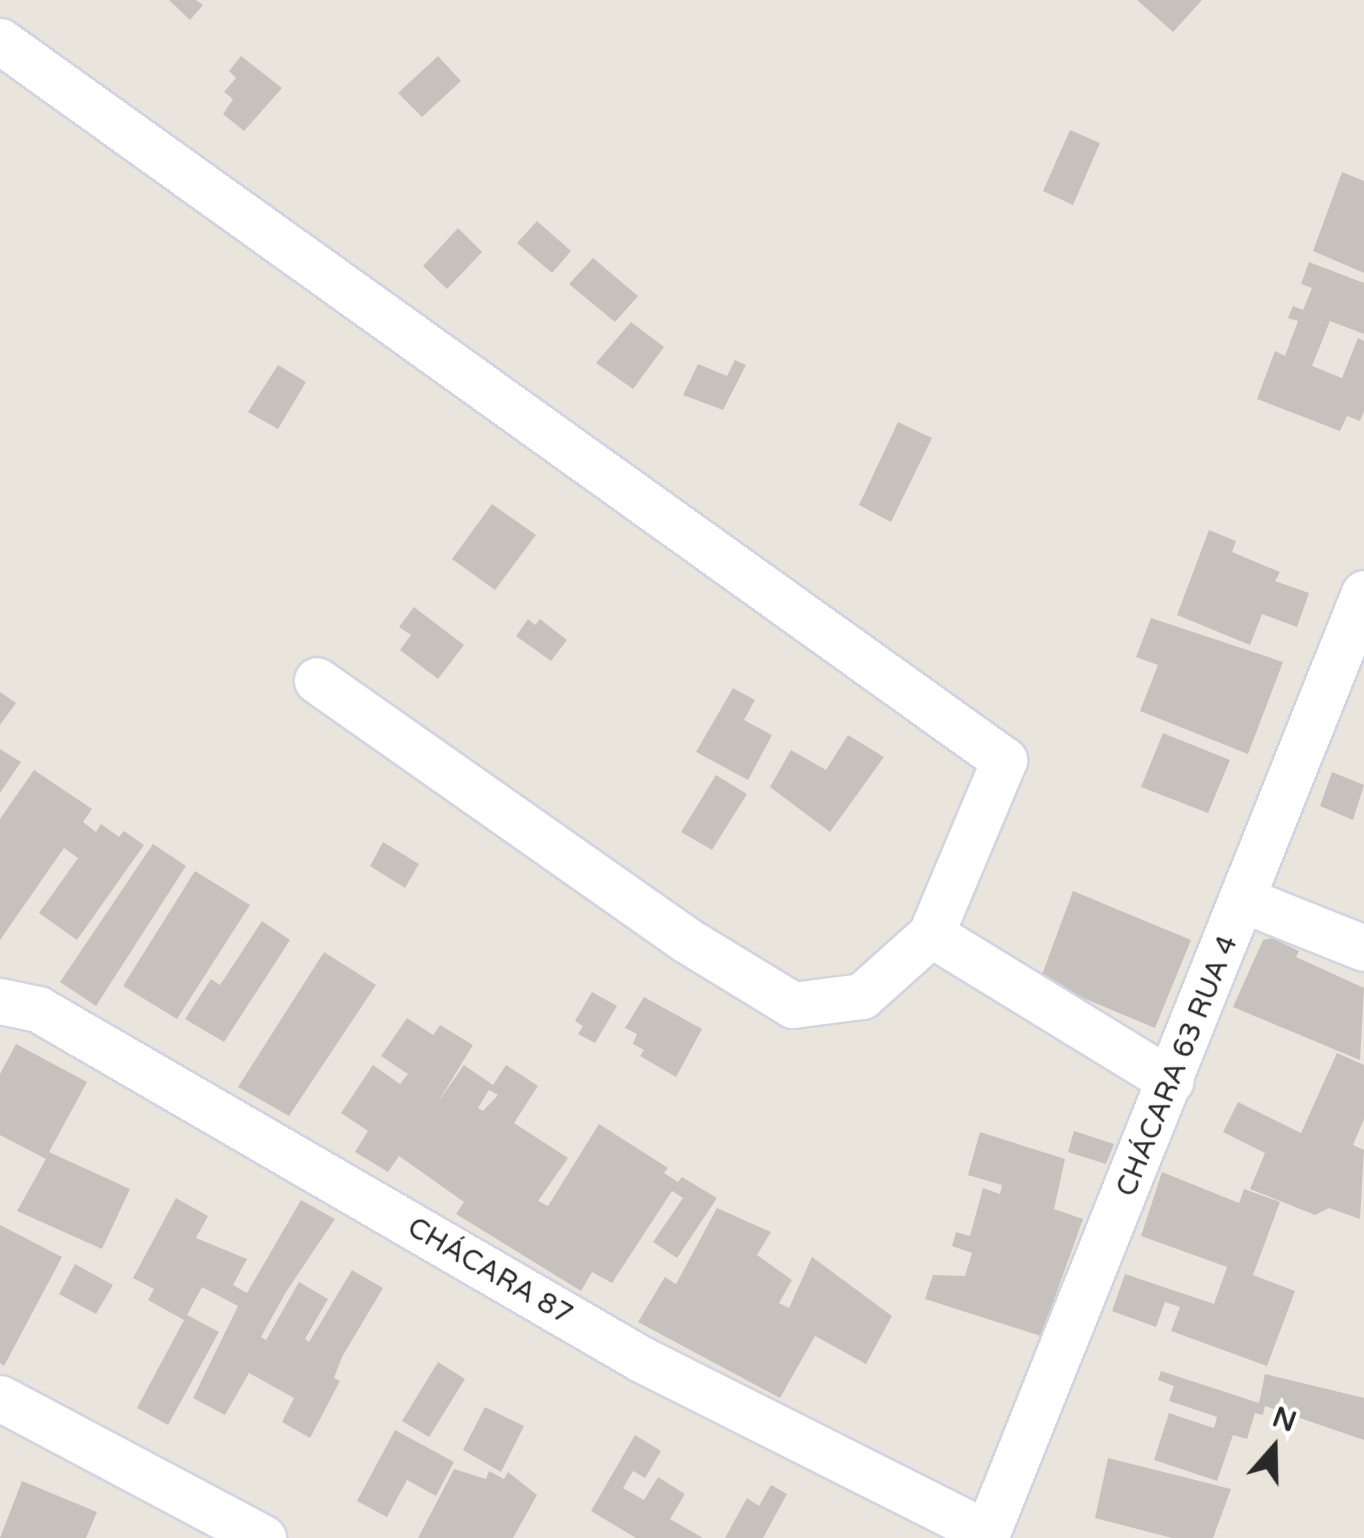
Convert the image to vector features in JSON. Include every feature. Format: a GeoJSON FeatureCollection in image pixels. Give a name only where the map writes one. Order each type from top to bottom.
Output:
{"type":"FeatureCollection","features":[{"type":"Feature","properties":{"kind":"street"},"geometry":{"type":"LineString","coordinates":[[0,41],[1004,760],[931,934],[862,996],[793,1005],[685,939],[317,680]]}},
{"type":"Feature","properties":{"kind":"street","name":"CHÁCARA 63 RUA 4"},"geometry":{"type":"LineString","coordinates":[[986,1535],[1364,593]]}},
{"type":"Feature","properties":{"kind":"street"},"geometry":{"type":"LineString","coordinates":[[1244,900],[1364,948]]}},
{"type":"Feature","properties":{"kind":"street"},"geometry":{"type":"LineString","coordinates":[[931,934],[1171,1082]]}},
{"type":"Feature","properties":{"kind":"street","name":"CHÁCARA 87"},"geometry":{"type":"LineString","coordinates":[[0,1001],[38,1008],[641,1359],[986,1535]]}},
{"type":"Feature","properties":{"kind":"street"},"geometry":{"type":"LineString","coordinates":[[0,1398],[263,1538]]}},
{"type":"Feature","properties":{"kind":"building"},"geometry":{"type":"Polygon","coordinates":[[[169,0],[196,0],[203,5],[190,20],[169,0]]]}},
{"type":"Feature","properties":{"kind":"building"},"geometry":{"type":"Polygon","coordinates":[[[1137,0],[1202,0],[1173,32],[1137,0]]]}},
{"type":"Feature","properties":{"kind":"building"},"geometry":{"type":"Polygon","coordinates":[[[241,56],[282,88],[244,131],[223,114],[233,99],[224,92],[236,78],[229,71],[241,56]]]}},
{"type":"Feature","properties":{"kind":"building"},"geometry":{"type":"Polygon","coordinates":[[[438,56],[461,81],[422,117],[398,93],[438,56]]]}},
{"type":"Feature","properties":{"kind":"building"},"geometry":{"type":"Polygon","coordinates":[[[1070,130],[1100,143],[1073,205],[1043,191],[1070,130]]]}},
{"type":"Feature","properties":{"kind":"building"},"geometry":{"type":"Polygon","coordinates":[[[1342,172],[1364,181],[1364,273],[1313,251],[1342,172]]]}},
{"type":"Feature","properties":{"kind":"building"},"geometry":{"type":"Polygon","coordinates":[[[537,221],[571,251],[552,273],[517,243],[537,221]]]}},
{"type":"Feature","properties":{"kind":"building"},"geometry":{"type":"Polygon","coordinates":[[[458,228],[482,252],[447,289],[423,266],[458,228]]]}},
{"type":"Feature","properties":{"kind":"building"},"geometry":{"type":"Polygon","coordinates":[[[593,258],[638,296],[615,322],[569,284],[593,258]]]}},
{"type":"Feature","properties":{"kind":"building"},"geometry":{"type":"Polygon","coordinates":[[[1309,262],[1364,283],[1364,334],[1330,321],[1312,366],[1342,378],[1358,338],[1364,341],[1364,411],[1360,421],[1347,416],[1340,431],[1257,399],[1275,351],[1285,356],[1298,321],[1288,318],[1293,306],[1303,310],[1312,288],[1301,284],[1309,262]]]}},
{"type":"Feature","properties":{"kind":"building"},"geometry":{"type":"Polygon","coordinates":[[[631,322],[664,347],[633,389],[596,363],[631,322]]]}},
{"type":"Feature","properties":{"kind":"building"},"geometry":{"type":"Polygon","coordinates":[[[735,360],[746,365],[723,410],[683,395],[698,364],[727,376],[735,360]]]}},
{"type":"Feature","properties":{"kind":"building"},"geometry":{"type":"Polygon","coordinates":[[[278,365],[306,382],[278,429],[248,412],[278,365]]]}},
{"type":"Feature","properties":{"kind":"building"},"geometry":{"type":"Polygon","coordinates":[[[898,422],[932,438],[891,522],[859,505],[898,422]]]}},
{"type":"Feature","properties":{"kind":"building"},"geometry":{"type":"Polygon","coordinates":[[[492,504],[536,535],[495,590],[452,559],[492,504]]]}},
{"type":"Feature","properties":{"kind":"building"},"geometry":{"type":"Polygon","coordinates":[[[1209,530],[1236,541],[1232,552],[1280,572],[1275,581],[1309,593],[1297,627],[1262,614],[1250,645],[1177,615],[1209,530]]]}},
{"type":"Feature","properties":{"kind":"building"},"geometry":{"type":"Polygon","coordinates":[[[414,607],[464,645],[438,679],[400,650],[411,635],[399,627],[414,607]]]}},
{"type":"Feature","properties":{"kind":"building"},"geometry":{"type":"Polygon","coordinates":[[[1151,618],[1283,662],[1248,754],[1140,711],[1158,665],[1136,657],[1151,618]]]}},
{"type":"Feature","properties":{"kind":"building"},"geometry":{"type":"Polygon","coordinates":[[[528,619],[535,625],[540,619],[567,640],[551,661],[516,636],[528,619]]]}},
{"type":"Feature","properties":{"kind":"building"},"geometry":{"type":"Polygon","coordinates":[[[733,688],[755,700],[744,720],[772,735],[748,780],[696,752],[733,688]]]}},
{"type":"Feature","properties":{"kind":"building"},"geometry":{"type":"Polygon","coordinates":[[[0,692],[16,703],[0,725],[0,692]]]}},
{"type":"Feature","properties":{"kind":"building"},"geometry":{"type":"Polygon","coordinates":[[[1163,733],[1230,760],[1208,813],[1141,787],[1163,733]]]}},
{"type":"Feature","properties":{"kind":"building"},"geometry":{"type":"Polygon","coordinates":[[[848,735],[884,757],[830,832],[770,787],[791,750],[826,770],[848,735]]]}},
{"type":"Feature","properties":{"kind":"building"},"geometry":{"type":"Polygon","coordinates":[[[0,749],[21,762],[0,793],[0,749]]]}},
{"type":"Feature","properties":{"kind":"building"},"geometry":{"type":"Polygon","coordinates":[[[34,770],[92,809],[83,822],[96,832],[101,824],[119,837],[124,831],[144,845],[77,940],[39,913],[78,858],[64,848],[0,940],[0,819],[34,770]]]}},
{"type":"Feature","properties":{"kind":"building"},"geometry":{"type":"Polygon","coordinates":[[[1332,772],[1364,785],[1353,820],[1320,806],[1332,772]]]}},
{"type":"Feature","properties":{"kind":"building"},"geometry":{"type":"Polygon","coordinates":[[[716,775],[747,794],[712,850],[681,832],[716,775]]]}},
{"type":"Feature","properties":{"kind":"building"},"geometry":{"type":"Polygon","coordinates":[[[383,842],[419,864],[405,888],[370,866],[383,842]]]}},
{"type":"Feature","properties":{"kind":"building"},"geometry":{"type":"Polygon","coordinates":[[[153,844],[186,866],[96,1006],[60,982],[153,844]]]}},
{"type":"Feature","properties":{"kind":"building"},"geometry":{"type":"Polygon","coordinates":[[[195,871],[250,905],[177,1019],[123,986],[195,871]]]}},
{"type":"Feature","properties":{"kind":"building"},"geometry":{"type":"Polygon","coordinates":[[[1073,891],[1191,940],[1155,1028],[1040,980],[1073,891]]]}},
{"type":"Feature","properties":{"kind":"building"},"geometry":{"type":"Polygon","coordinates":[[[262,921],[290,940],[224,1042],[185,1019],[211,979],[220,985],[262,921]]]}},
{"type":"Feature","properties":{"kind":"building"},"geometry":{"type":"Polygon","coordinates":[[[1272,938],[1299,951],[1296,957],[1364,988],[1360,1060],[1233,1007],[1263,940],[1272,938]]]}},
{"type":"Feature","properties":{"kind":"building"},"geometry":{"type":"Polygon","coordinates":[[[324,952],[376,985],[289,1116],[238,1087],[324,952]]]}},
{"type":"Feature","properties":{"kind":"building"},"geometry":{"type":"Polygon","coordinates":[[[592,992],[617,1006],[595,1043],[578,1034],[583,1026],[575,1021],[592,992]]]}},
{"type":"Feature","properties":{"kind":"building"},"geometry":{"type":"Polygon","coordinates":[[[644,997],[702,1029],[676,1077],[640,1056],[644,1050],[633,1044],[637,1034],[625,1028],[644,997]]]}},
{"type":"Feature","properties":{"kind":"building"},"geometry":{"type":"Polygon","coordinates":[[[407,1018],[433,1035],[440,1025],[473,1045],[438,1102],[464,1065],[493,1085],[506,1065],[538,1086],[514,1123],[568,1158],[538,1201],[548,1206],[599,1124],[668,1168],[664,1173],[678,1182],[682,1177],[717,1198],[677,1258],[653,1242],[683,1198],[672,1191],[612,1283],[592,1272],[581,1291],[456,1214],[464,1202],[399,1156],[388,1172],[355,1152],[368,1131],[341,1113],[373,1065],[400,1084],[408,1074],[381,1056],[407,1018]],[[489,1090],[478,1108],[483,1111],[498,1095],[489,1090]]]}},
{"type":"Feature","properties":{"kind":"building"},"geometry":{"type":"Polygon","coordinates":[[[16,1044],[87,1082],[49,1152],[130,1189],[102,1249],[17,1211],[46,1159],[0,1135],[0,1074],[16,1044]]]}},
{"type":"Feature","properties":{"kind":"building"},"geometry":{"type":"Polygon","coordinates":[[[1337,1053],[1364,1065],[1364,1119],[1353,1145],[1364,1150],[1360,1219],[1329,1208],[1315,1215],[1250,1189],[1265,1153],[1223,1132],[1238,1102],[1301,1133],[1337,1053]]]}},
{"type":"Feature","properties":{"kind":"building"},"geometry":{"type":"Polygon","coordinates":[[[1074,1131],[1114,1144],[1106,1164],[1068,1152],[1074,1131]]]}},
{"type":"Feature","properties":{"kind":"building"},"geometry":{"type":"Polygon","coordinates":[[[980,1132],[1065,1159],[1054,1209],[1083,1219],[1041,1336],[925,1299],[933,1275],[965,1276],[972,1253],[952,1246],[956,1232],[970,1236],[983,1188],[1000,1194],[1002,1185],[968,1175],[980,1132]]]}},
{"type":"Feature","properties":{"kind":"building"},"geometry":{"type":"Polygon","coordinates":[[[1162,1172],[1239,1203],[1244,1189],[1280,1202],[1253,1275],[1295,1291],[1267,1366],[1171,1331],[1180,1307],[1165,1302],[1156,1327],[1112,1311],[1125,1274],[1214,1304],[1227,1267],[1141,1236],[1162,1172]]]}},
{"type":"Feature","properties":{"kind":"building"},"geometry":{"type":"Polygon","coordinates":[[[176,1198],[208,1216],[196,1238],[247,1259],[233,1285],[247,1293],[301,1200],[335,1219],[286,1292],[261,1337],[266,1340],[299,1282],[328,1299],[305,1339],[309,1342],[352,1270],[383,1288],[342,1357],[334,1378],[340,1381],[310,1438],[282,1422],[294,1398],[249,1373],[225,1415],[193,1398],[238,1306],[202,1287],[187,1315],[219,1332],[168,1425],[137,1408],[184,1320],[148,1300],[154,1289],[133,1278],[176,1198]]]}},
{"type":"Feature","properties":{"kind":"building"},"geometry":{"type":"Polygon","coordinates":[[[717,1208],[771,1232],[757,1255],[792,1280],[779,1303],[789,1308],[812,1257],[892,1316],[866,1364],[815,1336],[780,1398],[638,1322],[665,1277],[676,1284],[717,1208]]]}},
{"type":"Feature","properties":{"kind":"building"},"geometry":{"type":"Polygon","coordinates":[[[0,1225],[62,1257],[4,1366],[0,1363],[0,1225]]]}},
{"type":"Feature","properties":{"kind":"building"},"geometry":{"type":"Polygon","coordinates":[[[75,1264],[113,1285],[96,1314],[59,1294],[75,1264]]]}},
{"type":"Feature","properties":{"kind":"building"},"geometry":{"type":"Polygon","coordinates":[[[438,1362],[465,1379],[429,1437],[402,1421],[438,1362]]]}},
{"type":"Feature","properties":{"kind":"building"},"geometry":{"type":"Polygon","coordinates":[[[1161,1371],[1259,1403],[1265,1374],[1364,1398],[1364,1440],[1265,1406],[1263,1415],[1255,1413],[1247,1439],[1233,1435],[1217,1481],[1154,1460],[1169,1413],[1214,1428],[1217,1417],[1169,1401],[1174,1386],[1158,1380],[1161,1371]]]}},
{"type":"Feature","properties":{"kind":"building"},"geometry":{"type":"Polygon","coordinates":[[[485,1407],[524,1426],[501,1472],[463,1450],[485,1407]]]}},
{"type":"Feature","properties":{"kind":"building"},"geometry":{"type":"Polygon","coordinates":[[[395,1430],[454,1462],[436,1496],[407,1480],[387,1517],[357,1501],[395,1430]]]}},
{"type":"Feature","properties":{"kind":"building"},"geometry":{"type":"Polygon","coordinates":[[[635,1435],[661,1451],[645,1478],[633,1471],[623,1488],[644,1500],[658,1477],[685,1494],[670,1519],[703,1538],[636,1538],[591,1511],[635,1435]]]}},
{"type":"Feature","properties":{"kind":"building"},"geometry":{"type":"Polygon","coordinates":[[[1108,1458],[1231,1489],[1213,1538],[1172,1538],[1095,1518],[1108,1458]]]}},
{"type":"Feature","properties":{"kind":"building"},"geometry":{"type":"Polygon","coordinates":[[[454,1469],[486,1479],[489,1471],[504,1479],[508,1472],[537,1495],[513,1538],[418,1538],[454,1469]]]}},
{"type":"Feature","properties":{"kind":"building"},"geometry":{"type":"Polygon","coordinates":[[[22,1481],[97,1512],[86,1538],[0,1538],[22,1481]]]}},
{"type":"Feature","properties":{"kind":"building"},"geometry":{"type":"Polygon","coordinates":[[[771,1485],[787,1494],[763,1538],[725,1538],[747,1498],[759,1506],[771,1485]]]}}]}
